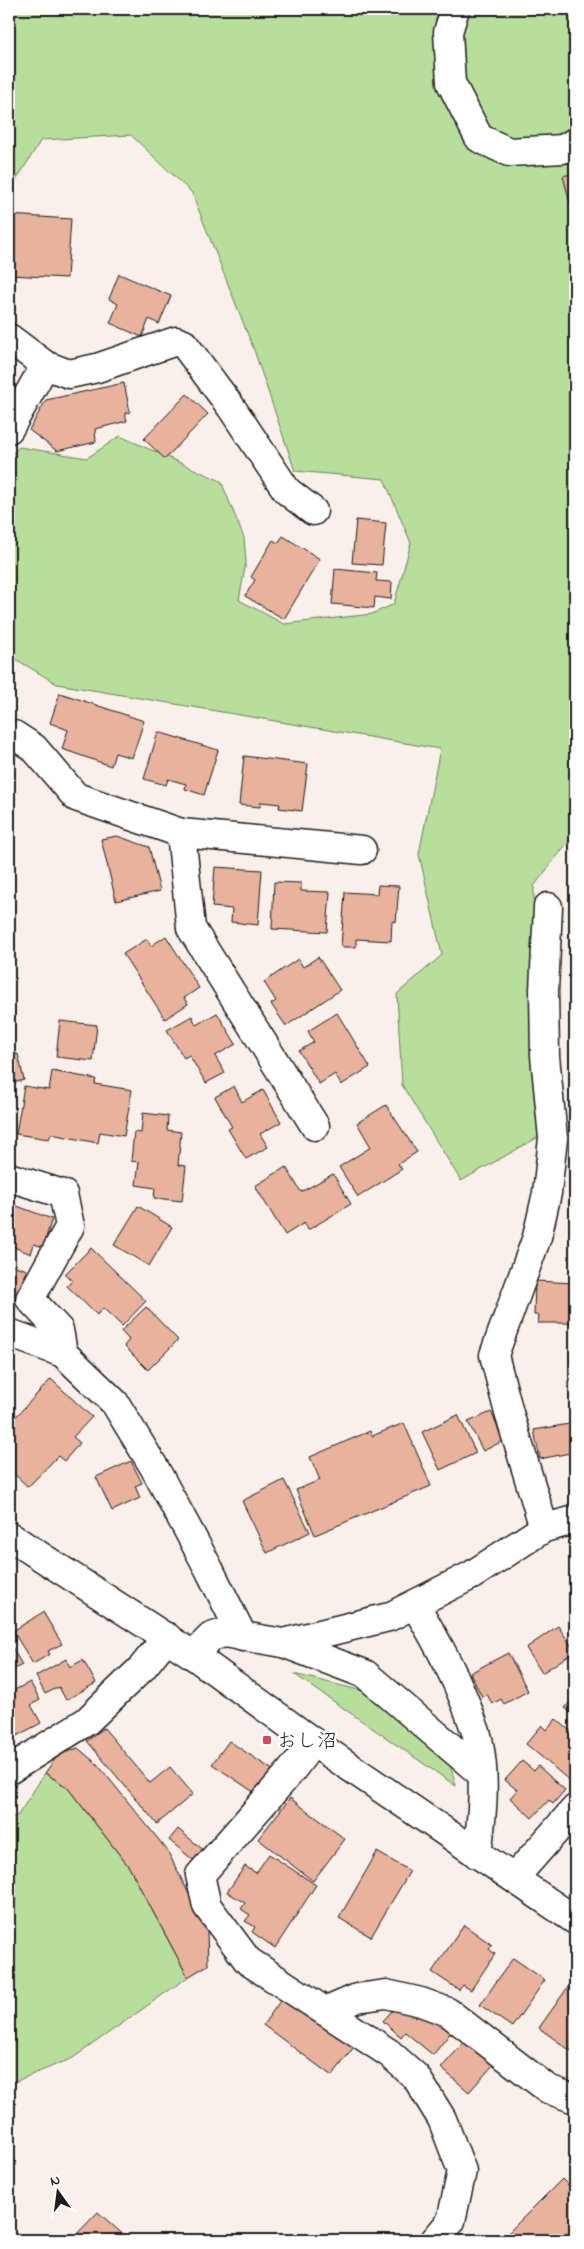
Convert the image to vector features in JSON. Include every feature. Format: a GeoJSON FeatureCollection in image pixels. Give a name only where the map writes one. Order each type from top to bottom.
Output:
{"type":"FeatureCollection","features":[{"type":"Feature","properties":{"kind":"street"},"geometry":{"type":"LineString","coordinates":[[455,9],[448,32],[451,83],[479,138],[509,152],[563,149],[575,142]]}},
{"type":"Feature","properties":{"kind":"street"},"geometry":{"type":"LineString","coordinates":[[9,338],[45,365],[69,374],[97,368],[176,341],[184,344],[231,407],[287,492],[313,510]]}},
{"type":"Feature","properties":{"kind":"street"},"geometry":{"type":"LineString","coordinates":[[9,430],[45,365]]}},
{"type":"Feature","properties":{"kind":"street"},"geometry":{"type":"LineString","coordinates":[[9,735],[14,735],[34,748],[76,797],[181,833],[362,850]]}},
{"type":"Feature","properties":{"kind":"street"},"geometry":{"type":"LineString","coordinates":[[181,833],[190,928],[315,1126]]}},
{"type":"Feature","properties":{"kind":"street"},"geometry":{"type":"LineString","coordinates":[[544,1528],[509,1413],[494,1355],[537,1236],[547,1193],[553,1138],[545,1056],[544,990],[548,908]]}},
{"type":"Feature","properties":{"kind":"street"},"geometry":{"type":"LineString","coordinates":[[9,1177],[63,1194],[70,1226],[30,1299],[59,1330],[63,1353]]}},
{"type":"Feature","properties":{"kind":"street"},"geometry":{"type":"LineString","coordinates":[[9,1334],[63,1353],[115,1403],[154,1467],[210,1569],[243,1637]]}},
{"type":"Feature","properties":{"kind":"street"},"geometry":{"type":"LineString","coordinates":[[283,1643],[389,1617],[472,1574],[544,1528],[575,1520]]}},
{"type":"Feature","properties":{"kind":"street"},"geometry":{"type":"LineString","coordinates":[[9,1536],[167,1637],[313,1742],[575,1920]]}},
{"type":"Feature","properties":{"kind":"street"},"geometry":{"type":"LineString","coordinates":[[415,1605],[431,1632],[464,1700],[479,1742],[483,1816],[477,1854]]}},
{"type":"Feature","properties":{"kind":"street"},"geometry":{"type":"LineString","coordinates":[[193,1655],[211,1637],[224,1633],[283,1643],[365,1674],[482,1774]]}},
{"type":"Feature","properties":{"kind":"street"},"geometry":{"type":"LineString","coordinates":[[9,1770],[87,1721],[142,1668],[167,1637]]}},
{"type":"Feature","properties":{"kind":"street"},"geometry":{"type":"LineString","coordinates":[[313,1742],[291,1772],[200,1875],[207,1906],[248,1961],[389,2052],[416,2077],[442,2119],[462,2171],[451,2221],[434,2240]]}},
{"type":"Feature","properties":{"kind":"street"},"geometry":{"type":"LineString","coordinates":[[514,1878],[575,1809]]}},
{"type":"Feature","properties":{"kind":"street"},"geometry":{"type":"LineString","coordinates":[[327,2011],[357,1998],[386,1994],[421,2002],[448,2012],[548,2090],[575,2099]]}},
{"type":"Feature","properties":{"kind":"green space"},"geometry":{"type":"Polygon","coordinates":[[[9,9],[575,9],[575,833],[534,886],[533,993],[542,1135],[461,1181],[402,1085],[397,994],[442,955],[419,854],[440,749],[57,684],[9,655],[9,457],[19,447],[87,458],[120,436],[221,481],[244,538],[246,562],[239,600],[284,624],[372,614],[394,604],[411,543],[384,479],[295,471],[254,350],[192,193],[131,135],[41,140],[9,192],[9,9]]]}},
{"type":"Feature","properties":{"kind":"green space"},"geometry":{"type":"Polygon","coordinates":[[[294,1674],[367,1692],[450,1764],[456,1786],[294,1674]]]}},
{"type":"Feature","properties":{"kind":"green space"},"geometry":{"type":"Polygon","coordinates":[[[45,1773],[67,1787],[129,1867],[188,1977],[73,2058],[9,2084],[9,1819],[18,1815],[45,1773]]]}},
{"type":"Feature","properties":{"kind":"building"},"geometry":{"type":"Polygon","coordinates":[[[575,173],[575,201],[570,203],[563,176],[575,173]]]}},
{"type":"Feature","properties":{"kind":"building"},"geometry":{"type":"Polygon","coordinates":[[[9,215],[71,219],[67,278],[9,275],[9,215]]]}},
{"type":"Feature","properties":{"kind":"building"},"geometry":{"type":"Polygon","coordinates":[[[119,274],[171,296],[159,324],[149,319],[142,337],[110,323],[118,304],[109,299],[119,274]]]}},
{"type":"Feature","properties":{"kind":"building"},"geometry":{"type":"Polygon","coordinates":[[[124,383],[130,412],[125,413],[127,421],[95,429],[96,442],[57,451],[29,430],[46,400],[124,383]]]}},
{"type":"Feature","properties":{"kind":"building"},"geometry":{"type":"Polygon","coordinates":[[[187,394],[208,414],[165,459],[144,439],[187,394]]]}},
{"type":"Feature","properties":{"kind":"building"},"geometry":{"type":"Polygon","coordinates":[[[356,520],[386,523],[382,565],[352,563],[356,520]]]}},
{"type":"Feature","properties":{"kind":"building"},"geometry":{"type":"Polygon","coordinates":[[[283,536],[320,559],[284,619],[245,596],[255,580],[251,577],[273,540],[278,543],[283,536]]]}},
{"type":"Feature","properties":{"kind":"building"},"geometry":{"type":"Polygon","coordinates":[[[335,569],[377,573],[376,581],[392,582],[391,599],[375,597],[374,608],[332,604],[335,569]]]}},
{"type":"Feature","properties":{"kind":"building"},"geometry":{"type":"Polygon","coordinates":[[[60,693],[144,721],[132,758],[115,753],[111,766],[62,749],[68,730],[50,723],[60,693]]]}},
{"type":"Feature","properties":{"kind":"building"},"geometry":{"type":"Polygon","coordinates":[[[158,732],[218,750],[204,795],[185,789],[186,784],[168,779],[166,785],[144,779],[158,732]]]}},
{"type":"Feature","properties":{"kind":"building"},"geometry":{"type":"Polygon","coordinates":[[[244,756],[308,764],[302,811],[279,808],[280,804],[261,802],[260,807],[239,805],[244,756]]]}},
{"type":"Feature","properties":{"kind":"building"},"geometry":{"type":"Polygon","coordinates":[[[117,836],[149,847],[160,891],[116,901],[101,839],[117,836]]]}},
{"type":"Feature","properties":{"kind":"building"},"geometry":{"type":"Polygon","coordinates":[[[215,867],[262,870],[258,925],[231,922],[232,909],[212,907],[215,867]]]}},
{"type":"Feature","properties":{"kind":"building"},"geometry":{"type":"Polygon","coordinates":[[[274,882],[301,883],[301,891],[330,892],[327,932],[272,929],[274,882]]]}},
{"type":"Feature","properties":{"kind":"building"},"geometry":{"type":"Polygon","coordinates":[[[378,885],[399,886],[396,922],[392,921],[391,941],[356,939],[356,947],[341,947],[345,892],[377,894],[378,885]]]}},
{"type":"Feature","properties":{"kind":"building"},"geometry":{"type":"Polygon","coordinates":[[[166,936],[199,988],[184,998],[188,1004],[165,1019],[123,954],[147,939],[151,946],[166,936]]]}},
{"type":"Feature","properties":{"kind":"building"},"geometry":{"type":"Polygon","coordinates":[[[318,957],[340,990],[286,1026],[271,1004],[276,1001],[264,982],[298,959],[303,967],[318,957]]]}},
{"type":"Feature","properties":{"kind":"building"},"geometry":{"type":"Polygon","coordinates":[[[217,1013],[236,1044],[215,1056],[225,1073],[206,1083],[189,1055],[184,1058],[167,1030],[192,1016],[196,1025],[217,1013]]]}},
{"type":"Feature","properties":{"kind":"building"},"geometry":{"type":"Polygon","coordinates":[[[337,1013],[370,1067],[341,1085],[335,1074],[319,1084],[299,1051],[314,1042],[308,1031],[337,1013]]]}},
{"type":"Feature","properties":{"kind":"building"},"geometry":{"type":"Polygon","coordinates":[[[60,1021],[97,1025],[93,1061],[56,1057],[60,1021]]]}},
{"type":"Feature","properties":{"kind":"building"},"geometry":{"type":"Polygon","coordinates":[[[18,1054],[24,1080],[9,1084],[9,1056],[18,1054]]]}},
{"type":"Feature","properties":{"kind":"building"},"geometry":{"type":"Polygon","coordinates":[[[52,1071],[96,1079],[95,1084],[132,1090],[124,1136],[100,1132],[98,1143],[51,1134],[49,1139],[16,1134],[24,1086],[49,1090],[52,1071]]]}},
{"type":"Feature","properties":{"kind":"building"},"geometry":{"type":"Polygon","coordinates":[[[234,1086],[242,1102],[263,1090],[281,1122],[260,1134],[268,1147],[246,1159],[228,1129],[232,1127],[215,1097],[234,1086]]]}},
{"type":"Feature","properties":{"kind":"building"},"geometry":{"type":"Polygon","coordinates":[[[386,1105],[417,1152],[398,1164],[402,1169],[358,1197],[339,1167],[371,1147],[357,1123],[386,1105]]]}},
{"type":"Feature","properties":{"kind":"building"},"geometry":{"type":"Polygon","coordinates":[[[143,1113],[168,1116],[167,1130],[181,1132],[178,1165],[186,1166],[182,1201],[154,1198],[155,1188],[136,1185],[139,1162],[131,1161],[134,1132],[141,1133],[143,1113]]]}},
{"type":"Feature","properties":{"kind":"building"},"geometry":{"type":"Polygon","coordinates":[[[286,1167],[301,1192],[333,1174],[351,1204],[308,1230],[304,1223],[285,1235],[255,1186],[286,1167]]]}},
{"type":"Feature","properties":{"kind":"building"},"geometry":{"type":"Polygon","coordinates":[[[9,1203],[52,1219],[43,1247],[34,1244],[31,1254],[9,1245],[9,1203]]]}},
{"type":"Feature","properties":{"kind":"building"},"geometry":{"type":"Polygon","coordinates":[[[138,1206],[172,1227],[149,1266],[114,1245],[138,1206]]]}},
{"type":"Feature","properties":{"kind":"building"},"geometry":{"type":"Polygon","coordinates":[[[91,1248],[146,1301],[122,1326],[103,1308],[97,1315],[67,1286],[72,1281],[65,1274],[91,1248]]]}},
{"type":"Feature","properties":{"kind":"building"},"geometry":{"type":"Polygon","coordinates":[[[9,1264],[27,1270],[17,1298],[9,1295],[9,1264]]]}},
{"type":"Feature","properties":{"kind":"building"},"geometry":{"type":"Polygon","coordinates":[[[535,1281],[575,1283],[575,1315],[572,1315],[571,1323],[538,1323],[539,1315],[534,1315],[535,1281]]]}},
{"type":"Feature","properties":{"kind":"building"},"geometry":{"type":"Polygon","coordinates":[[[146,1307],[178,1340],[148,1370],[124,1346],[129,1340],[121,1331],[146,1307]]]}},
{"type":"Feature","properties":{"kind":"building"},"geometry":{"type":"Polygon","coordinates":[[[51,1379],[92,1417],[73,1437],[80,1443],[64,1461],[58,1456],[28,1487],[9,1469],[9,1424],[51,1379]]]}},
{"type":"Feature","properties":{"kind":"building"},"geometry":{"type":"Polygon","coordinates":[[[491,1412],[505,1440],[483,1451],[468,1422],[491,1412]]]}},
{"type":"Feature","properties":{"kind":"building"},"geometry":{"type":"Polygon","coordinates":[[[458,1415],[476,1453],[440,1470],[422,1432],[458,1415]]]}},
{"type":"Feature","properties":{"kind":"building"},"geometry":{"type":"Polygon","coordinates":[[[404,1423],[431,1486],[315,1535],[296,1490],[320,1480],[310,1457],[370,1431],[372,1436],[404,1423]]]}},
{"type":"Feature","properties":{"kind":"building"},"geometry":{"type":"Polygon","coordinates":[[[575,1423],[575,1452],[540,1459],[534,1430],[575,1423]]]}},
{"type":"Feature","properties":{"kind":"building"},"geometry":{"type":"Polygon","coordinates":[[[131,1461],[142,1483],[135,1486],[140,1498],[112,1511],[96,1477],[131,1461]]]}},
{"type":"Feature","properties":{"kind":"building"},"geometry":{"type":"Polygon","coordinates":[[[284,1480],[310,1532],[267,1553],[242,1501],[284,1480]]]}},
{"type":"Feature","properties":{"kind":"building"},"geometry":{"type":"Polygon","coordinates":[[[43,1612],[62,1644],[48,1651],[50,1654],[33,1664],[13,1631],[43,1612]]]}},
{"type":"Feature","properties":{"kind":"building"},"geometry":{"type":"Polygon","coordinates":[[[558,1626],[575,1651],[542,1673],[526,1648],[558,1626]]]}},
{"type":"Feature","properties":{"kind":"building"},"geometry":{"type":"Polygon","coordinates":[[[9,1642],[22,1665],[9,1672],[9,1642]]]}},
{"type":"Feature","properties":{"kind":"building"},"geometry":{"type":"Polygon","coordinates":[[[508,1653],[528,1691],[504,1704],[501,1699],[492,1704],[487,1694],[482,1697],[470,1673],[508,1653]]]}},
{"type":"Feature","properties":{"kind":"building"},"geometry":{"type":"Polygon","coordinates":[[[66,1659],[70,1667],[83,1660],[96,1683],[66,1700],[59,1687],[45,1694],[36,1676],[66,1659]]]}},
{"type":"Feature","properties":{"kind":"building"},"geometry":{"type":"Polygon","coordinates":[[[30,1682],[40,1700],[31,1705],[41,1723],[13,1738],[9,1730],[9,1693],[30,1682]]]}},
{"type":"Feature","properties":{"kind":"building"},"geometry":{"type":"Polygon","coordinates":[[[575,1696],[575,1716],[565,1708],[575,1696]]]}},
{"type":"Feature","properties":{"kind":"building"},"geometry":{"type":"Polygon","coordinates":[[[556,1719],[575,1735],[575,1774],[570,1781],[526,1744],[542,1725],[547,1730],[556,1719]]]}},
{"type":"Feature","properties":{"kind":"building"},"geometry":{"type":"Polygon","coordinates":[[[104,1728],[150,1783],[170,1767],[193,1794],[157,1824],[87,1741],[104,1728]]]}},
{"type":"Feature","properties":{"kind":"building"},"geometry":{"type":"Polygon","coordinates":[[[229,1741],[274,1771],[258,1795],[212,1764],[229,1741]]]}},
{"type":"Feature","properties":{"kind":"building"},"geometry":{"type":"Polygon","coordinates":[[[78,1748],[98,1765],[167,1850],[207,1930],[208,1965],[188,1977],[129,1867],[67,1787],[45,1773],[58,1755],[78,1748]]]}},
{"type":"Feature","properties":{"kind":"building"},"geometry":{"type":"Polygon","coordinates":[[[522,1761],[534,1771],[538,1766],[565,1790],[553,1804],[549,1800],[532,1818],[510,1798],[517,1790],[505,1780],[522,1761]]]}},
{"type":"Feature","properties":{"kind":"building"},"geometry":{"type":"Polygon","coordinates":[[[290,1798],[345,1839],[313,1881],[258,1839],[290,1798]]]}},
{"type":"Feature","properties":{"kind":"building"},"geometry":{"type":"Polygon","coordinates":[[[178,1829],[207,1853],[198,1864],[169,1840],[178,1829]]]}},
{"type":"Feature","properties":{"kind":"building"},"geometry":{"type":"Polygon","coordinates":[[[377,1852],[410,1871],[371,1937],[339,1918],[377,1852]]]}},
{"type":"Feature","properties":{"kind":"building"},"geometry":{"type":"Polygon","coordinates":[[[269,1854],[316,1885],[275,1948],[252,1932],[255,1927],[245,1921],[250,1915],[241,1909],[245,1903],[227,1892],[245,1866],[256,1873],[269,1854]]]}},
{"type":"Feature","properties":{"kind":"building"},"geometry":{"type":"Polygon","coordinates":[[[464,1925],[492,1945],[489,1949],[495,1954],[471,1990],[463,1985],[459,1990],[432,1972],[464,1925]]]}},
{"type":"Feature","properties":{"kind":"building"},"geometry":{"type":"Polygon","coordinates":[[[513,1958],[545,1980],[512,2027],[480,2005],[513,1958]]]}},
{"type":"Feature","properties":{"kind":"building"},"geometry":{"type":"Polygon","coordinates":[[[568,1987],[575,1993],[575,2045],[571,2051],[539,2028],[568,1987]]]}},
{"type":"Feature","properties":{"kind":"building"},"geometry":{"type":"Polygon","coordinates":[[[283,1997],[357,2043],[332,2076],[263,2025],[283,1997]]]}},
{"type":"Feature","properties":{"kind":"building"},"geometry":{"type":"Polygon","coordinates":[[[398,2004],[416,2018],[420,2013],[429,2021],[433,2015],[452,2031],[433,2055],[405,2032],[401,2037],[383,2021],[398,2004]]]}},
{"type":"Feature","properties":{"kind":"building"},"geometry":{"type":"Polygon","coordinates":[[[467,2039],[495,2063],[469,2092],[441,2068],[467,2039]]]}},
{"type":"Feature","properties":{"kind":"building"},"geometry":{"type":"Polygon","coordinates":[[[562,2179],[575,2192],[575,2240],[501,2240],[562,2179]]]}},
{"type":"Feature","properties":{"kind":"building"},"geometry":{"type":"Polygon","coordinates":[[[98,2212],[129,2240],[71,2240],[98,2212]]]}},
{"type":"Feature","properties":{"kind":"place","name":"おし沼"},"geometry":{"type":"Point","coordinates":[267,1740]}}]}
